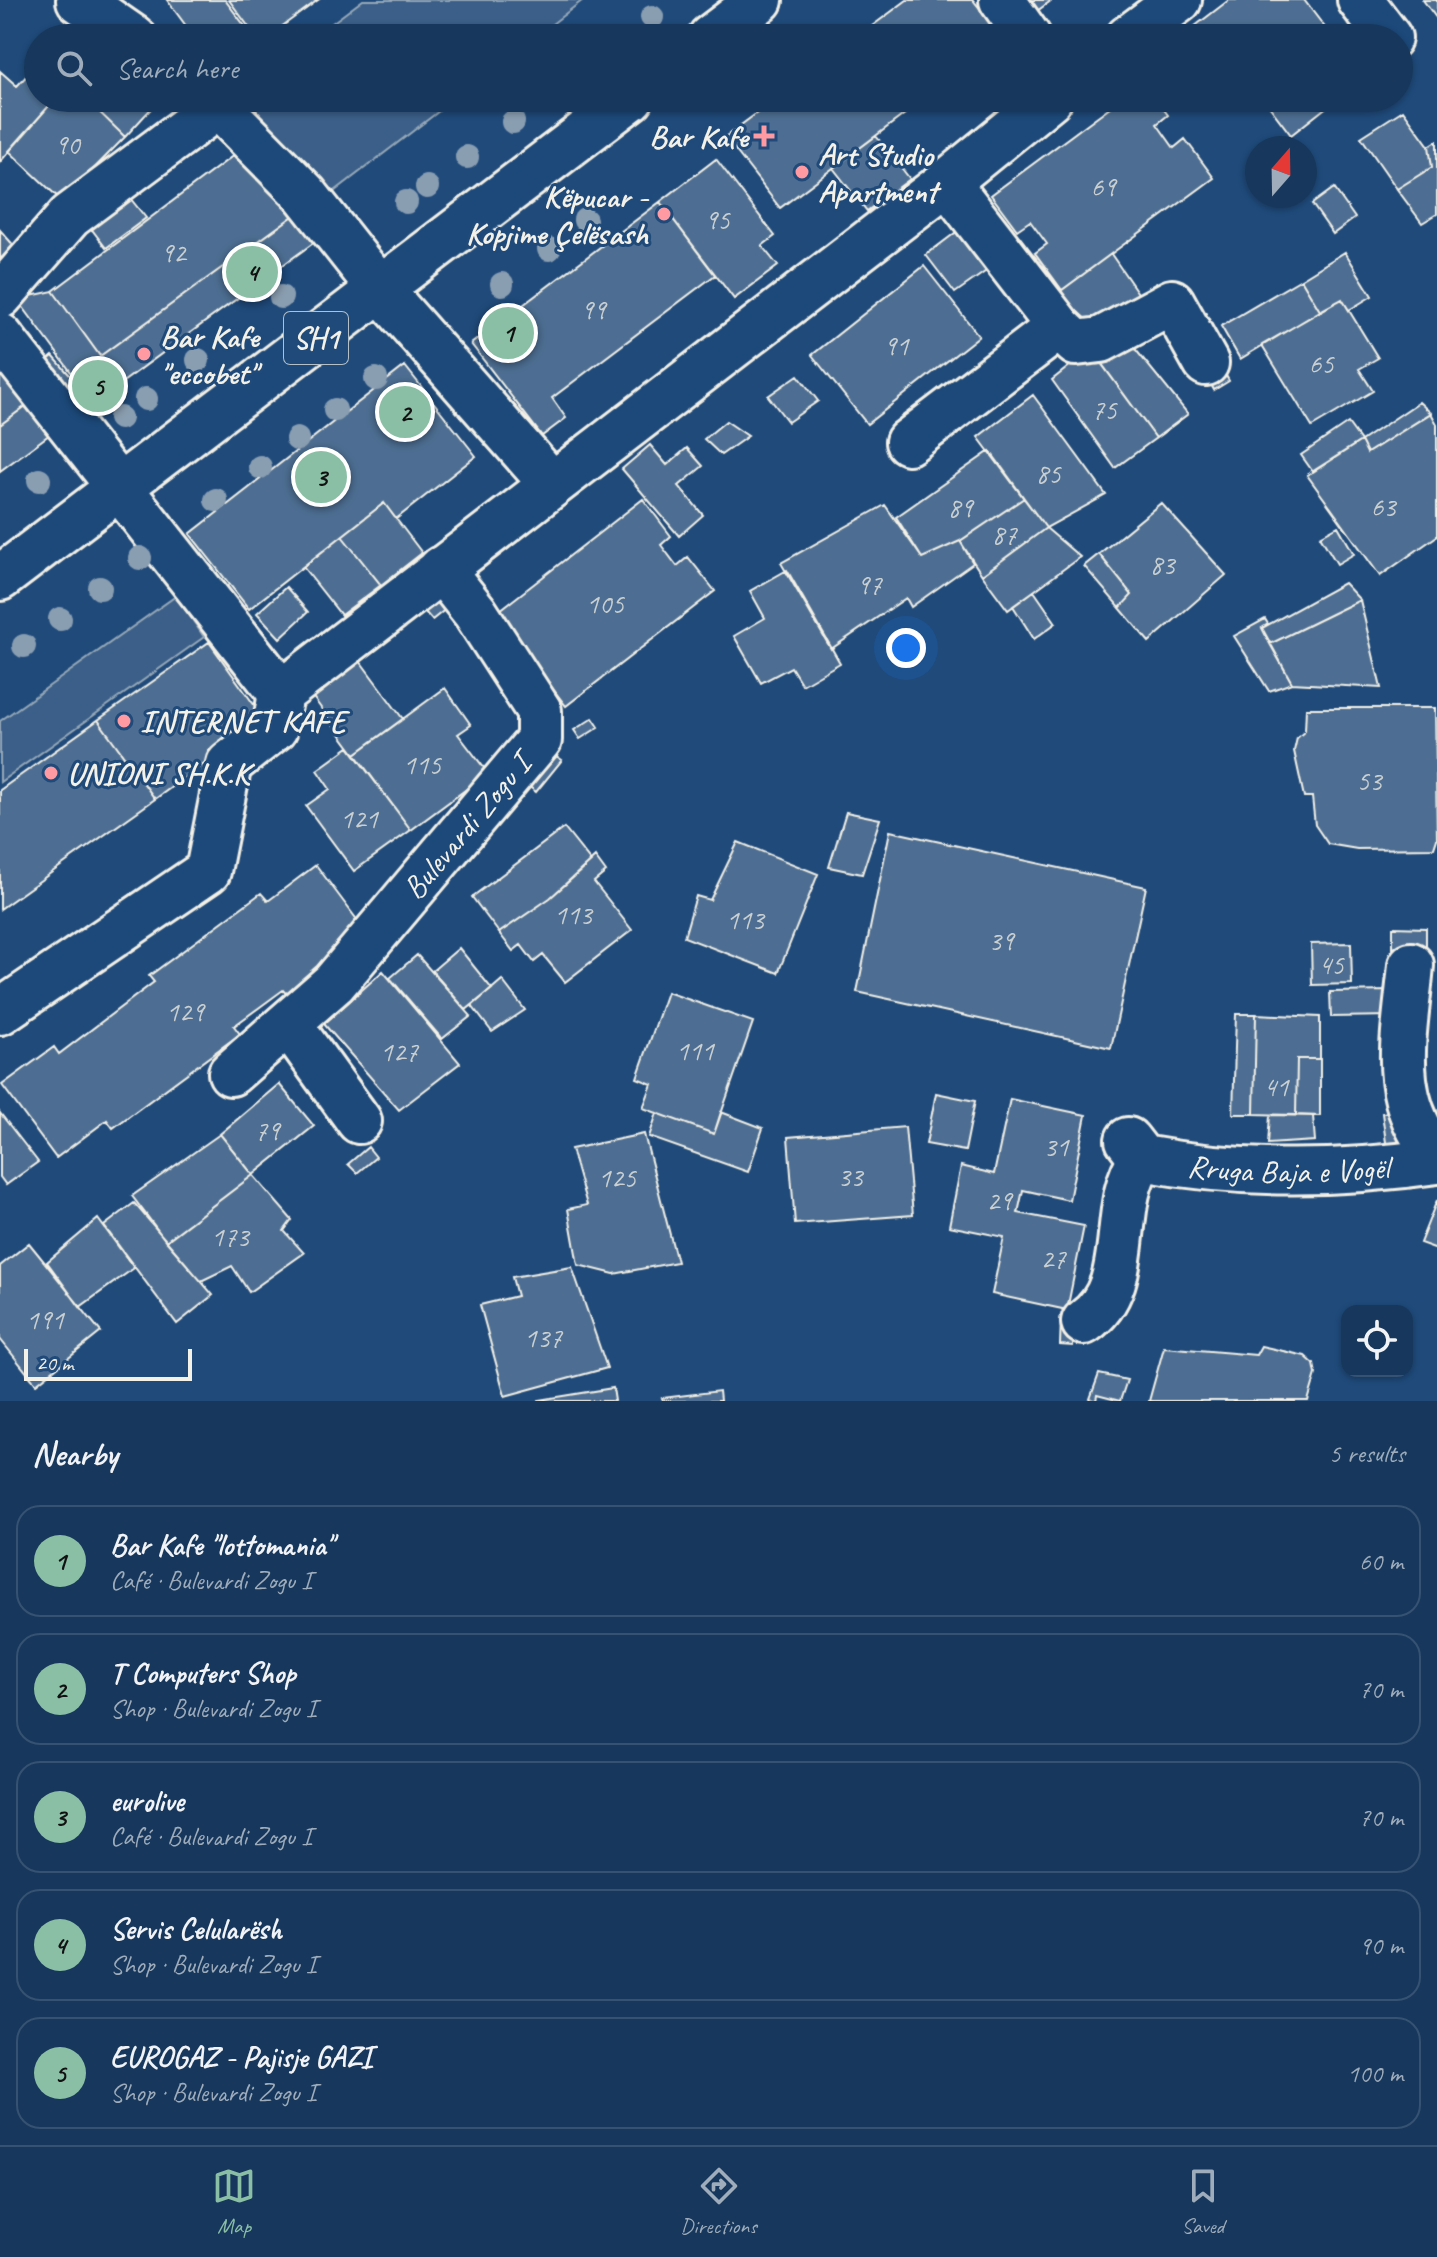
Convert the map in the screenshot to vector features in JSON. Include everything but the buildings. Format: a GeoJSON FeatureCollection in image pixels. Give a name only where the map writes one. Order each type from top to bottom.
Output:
{"type":"FeatureCollection","features":[{"type":"Feature","properties":{"kind":"street"},"geometry":{"type":"LineString","coordinates":[[728,24],[760,0]]}},
{"type":"Feature","properties":{"kind":"street"},"geometry":{"type":"LineString","coordinates":[[1002,0],[1019,24]]}},
{"type":"Feature","properties":{"kind":"street"},"geometry":{"type":"LineString","coordinates":[[1147,24],[1179,0]]}},
{"type":"Feature","properties":{"kind":"street"},"geometry":{"type":"LineString","coordinates":[[1360,0],[1378,24]]}},
{"type":"Feature","properties":{"kind":"street"},"geometry":{"type":"LineString","coordinates":[[0,296],[70,216],[200,112]]}},
{"type":"Feature","properties":{"kind":"street"},"geometry":{"type":"LineString","coordinates":[[225,112],[305,194],[380,289],[552,484]]}},
{"type":"Feature","properties":{"kind":"street","name":"SH1"},"geometry":{"type":"LineString","coordinates":[[0,578],[613,112]]}},
{"type":"Feature","properties":{"kind":"street"},"geometry":{"type":"LineString","coordinates":[[0,1012],[208,871],[229,764],[275,728],[281,693],[947,182],[1033,112]]}},
{"type":"Feature","properties":{"kind":"street"},"geometry":{"type":"LineString","coordinates":[[947,182],[1059,327],[1076,343],[1101,340],[1172,302],[1206,363]]}},
{"type":"Feature","properties":{"kind":"street"},"geometry":{"type":"LineString","coordinates":[[908,442],[1059,327]]}},
{"type":"Feature","properties":{"kind":"street"},"geometry":{"type":"LineString","coordinates":[[0,336],[281,693]]}},
{"type":"Feature","properties":{"kind":"street","name":"Bulevardi Zogu I"},"geometry":{"type":"LineString","coordinates":[[231,1073],[289,1024],[372,942],[403,900],[539,740],[539,711],[475,612],[441,569]]}},
{"type":"Feature","properties":{"kind":"street","name":"Rruga Baja e Vogël"},"geometry":{"type":"LineString","coordinates":[[1084,1322],[1101,1310],[1113,1289],[1135,1149],[1250,1171],[1373,1170],[1437,1158],[1417,1133],[1406,1099],[1403,1045],[1411,965]]}},
{"type":"Feature","properties":{"kind":"street"},"geometry":{"type":"LineString","coordinates":[[289,1024],[359,1121]]}},
{"type":"Feature","properties":{"kind":"shaded area"},"geometry":{"type":"Polygon","coordinates":[[[363,0],[583,0],[552,24],[331,24],[363,0]]]}},
{"type":"Feature","properties":{"kind":"shaded area"},"geometry":{"type":"Polygon","coordinates":[[[257,112],[438,112],[327,197],[257,112]]]}},
{"type":"Feature","properties":{"kind":"shaded area"},"geometry":{"type":"Polygon","coordinates":[[[176,596],[204,637],[0,782],[0,721],[176,596]]]}},
{"type":"Feature","properties":{"kind":"place","name":"Bar Kafe"},"geometry":{"type":"Point","coordinates":[764,136]}},
{"type":"Feature","properties":{"kind":"place","name":"Art Studio Apartment"},"geometry":{"type":"Point","coordinates":[802,172]}},
{"type":"Feature","properties":{"kind":"place","name":"Këpucar - Kopjime Çelësash"},"geometry":{"type":"Point","coordinates":[664,214]}},
{"type":"Feature","properties":{"kind":"place","name":"Servis Celularësh"},"geometry":{"type":"Point","coordinates":[252,272]}},
{"type":"Feature","properties":{"kind":"place","name":"Bar Kafe \"lottomania\""},"geometry":{"type":"Point","coordinates":[508,333]}},
{"type":"Feature","properties":{"kind":"place","name":"Bar Kafe \"eccobet\""},"geometry":{"type":"Point","coordinates":[144,354]}},
{"type":"Feature","properties":{"kind":"place","name":"EUROGAZ - Pajisje GAZI"},"geometry":{"type":"Point","coordinates":[98,386]}},
{"type":"Feature","properties":{"kind":"place","name":"T Computers Shop"},"geometry":{"type":"Point","coordinates":[405,412]}},
{"type":"Feature","properties":{"kind":"place","name":"eurolive"},"geometry":{"type":"Point","coordinates":[321,477]}},
{"type":"Feature","properties":{"kind":"place","name":"INTERNET KAFE"},"geometry":{"type":"Point","coordinates":[124,721]}},
{"type":"Feature","properties":{"kind":"place","name":"UNIONI SH.K.K"},"geometry":{"type":"Point","coordinates":[51,773]}}]}
